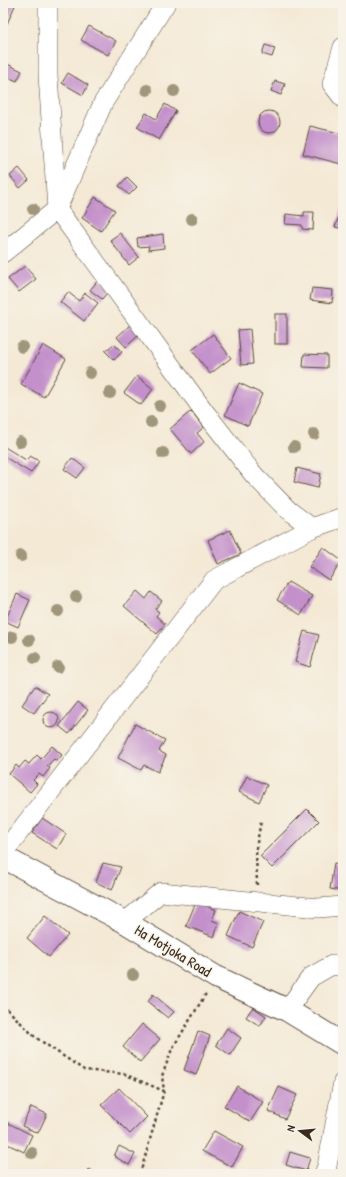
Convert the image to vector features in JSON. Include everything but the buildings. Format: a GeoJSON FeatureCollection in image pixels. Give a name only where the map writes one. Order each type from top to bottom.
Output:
{"type":"FeatureCollection","features":[{"type":"Feature","properties":{"kind":"street"},"geometry":{"type":"LineString","coordinates":[[48,3],[48,75],[57,209],[204,410],[254,475],[288,510],[312,528]]}},
{"type":"Feature","properties":{"kind":"street"},"geometry":{"type":"LineString","coordinates":[[3,253],[57,209],[103,102],[166,3]]}},
{"type":"Feature","properties":{"kind":"street"},"geometry":{"type":"LineString","coordinates":[[343,47],[332,84],[343,98]]}},
{"type":"Feature","properties":{"kind":"street"},"geometry":{"type":"LineString","coordinates":[[3,853],[214,580],[312,528],[343,517]]}},
{"type":"Feature","properties":{"kind":"street","name":"Ha Motjoka Road"},"geometry":{"type":"LineString","coordinates":[[3,857],[125,922],[216,977],[287,1010],[343,1044]]}},
{"type":"Feature","properties":{"kind":"street"},"geometry":{"type":"LineString","coordinates":[[125,922],[161,892],[318,908],[343,906]]}},
{"type":"Feature","properties":{"kind":"street"},"geometry":{"type":"LineString","coordinates":[[287,1010],[311,977],[332,965],[343,966]]}},
{"type":"Feature","properties":{"kind":"street"},"geometry":{"type":"LineString","coordinates":[[324,1174],[327,1166],[343,1082]]}},
{"type":"Feature","properties":{"kind":"path"},"geometry":{"type":"LineString","coordinates":[[233,900],[258,885],[256,848],[261,820]]}},
{"type":"Feature","properties":{"kind":"path"},"geometry":{"type":"LineString","coordinates":[[140,1174],[164,1091],[162,1076],[172,1049],[216,977]]}},
{"type":"Feature","properties":{"kind":"path"},"geometry":{"type":"LineString","coordinates":[[3,1005],[35,1037],[84,1070],[124,1074],[164,1091]]}}]}
